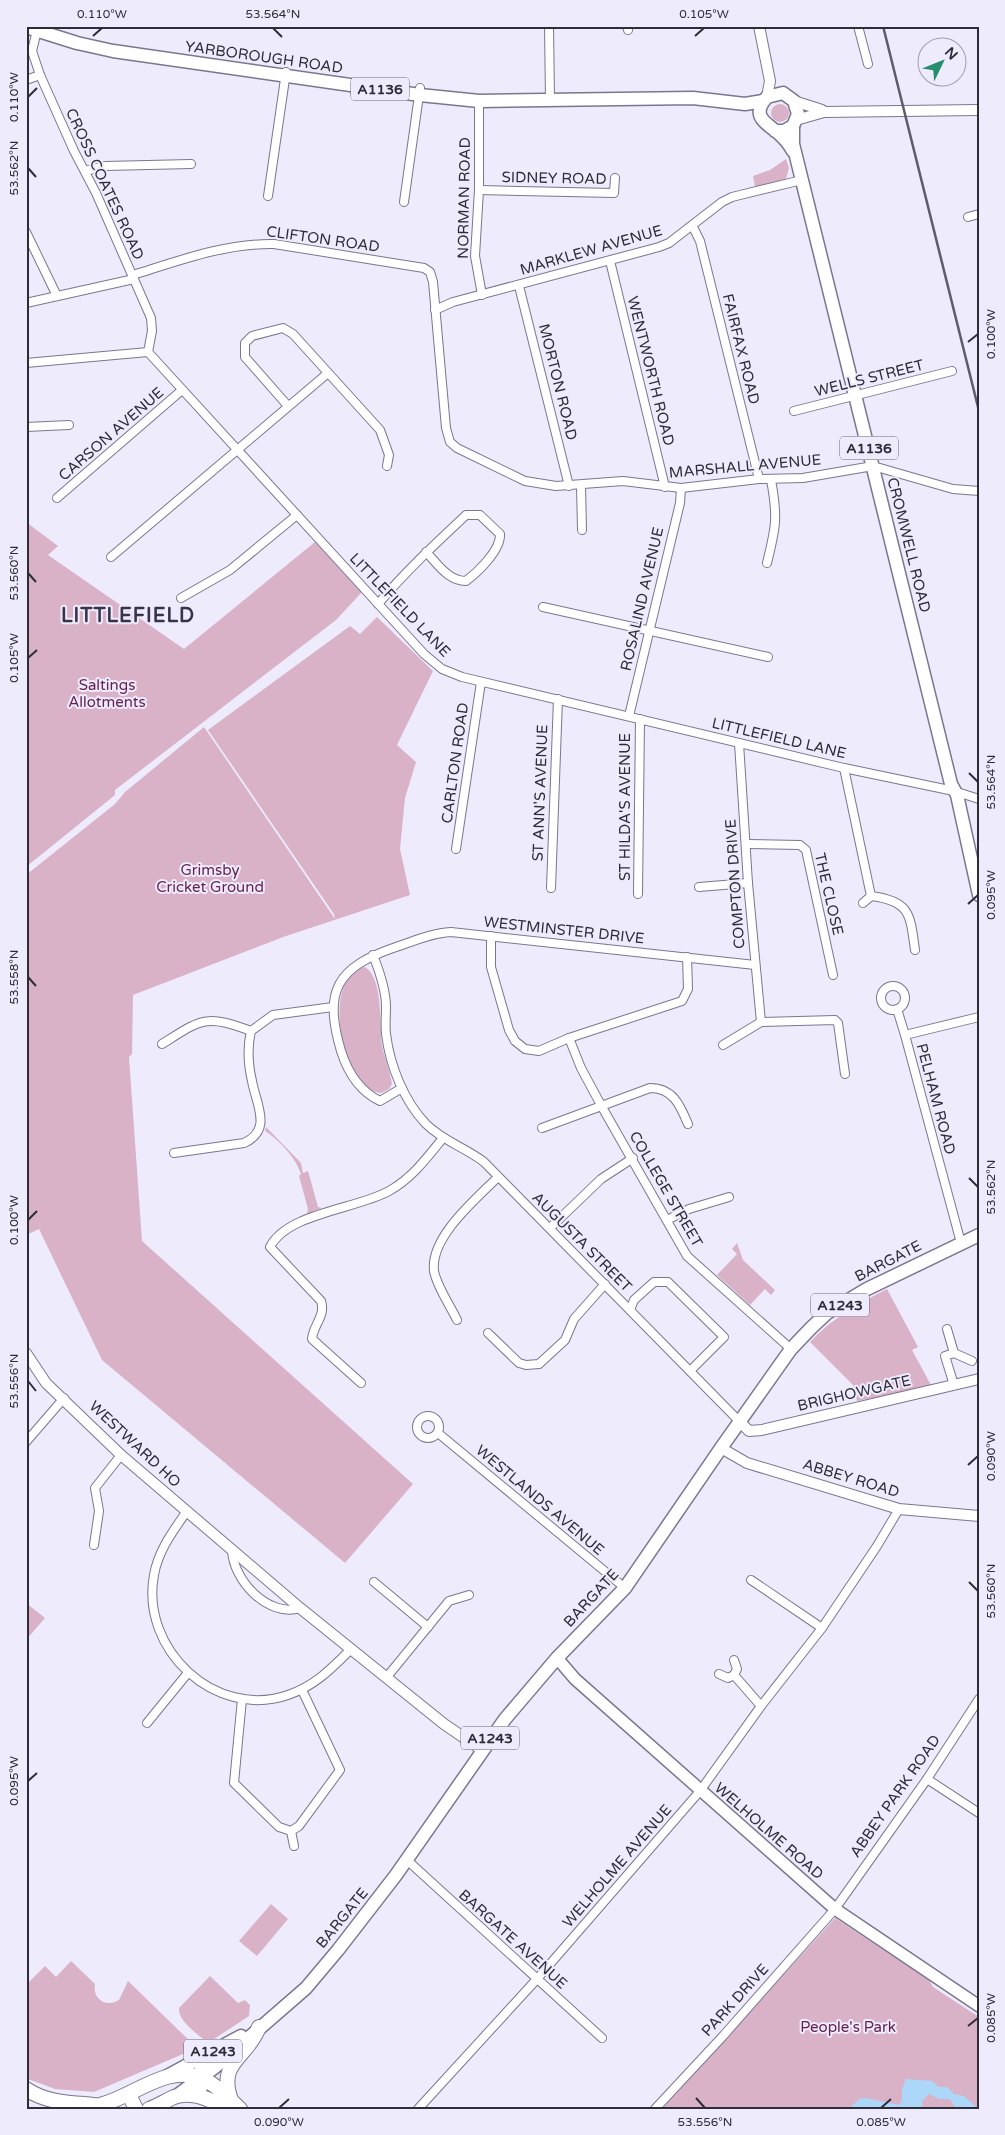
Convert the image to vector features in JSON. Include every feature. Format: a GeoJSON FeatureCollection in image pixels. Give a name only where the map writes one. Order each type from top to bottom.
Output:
{"type":"FeatureCollection","features":[{"type":"Feature","properties":{"kind":"highway"},"geometry":{"type":"LineString","coordinates":[[233,2106],[226,2087],[228,2073],[254,2039],[259,2027]]}},
{"type":"Feature","properties":{"kind":"highway"},"geometry":{"type":"LineString","coordinates":[[205,2055],[200,2078],[202,2089],[212,2100]]}},
{"type":"Feature","properties":{"kind":"highway"},"geometry":{"type":"LineString","coordinates":[[166,2076],[200,2078],[233,2106]]}},
{"type":"Feature","properties":{"kind":"highway","name":"BARGATE"},"geometry":{"type":"LineString","coordinates":[[26,2089],[47,2099],[63,2103],[97,2106],[128,2095],[166,2076]]}},
{"type":"Feature","properties":{"kind":"highway"},"geometry":{"type":"LineString","coordinates":[[128,2095],[136,2109]]}},
{"type":"Feature","properties":{"kind":"highway"},"geometry":{"type":"LineString","coordinates":[[175,2097],[189,2095],[233,2106]]}},
{"type":"Feature","properties":{"kind":"highway","name":"BARGATE"},"geometry":{"type":"LineString","coordinates":[[149,2109],[175,2097]]}},
{"type":"Feature","properties":{"kind":"main road","name":"YARBOROUGH ROAD"},"geometry":{"type":"LineString","coordinates":[[33,28],[113,51],[420,91],[479,101],[693,98],[739,103],[765,99]]}},
{"type":"Feature","properties":{"kind":"main road","name":"A1136"},"geometry":{"type":"LineString","coordinates":[[765,99],[772,94],[783,93]]}},
{"type":"Feature","properties":{"kind":"main road"},"geometry":{"type":"LineString","coordinates":[[783,93],[794,101]]}},
{"type":"Feature","properties":{"kind":"main road"},"geometry":{"type":"LineString","coordinates":[[763,123],[760,108],[765,99]]}},
{"type":"Feature","properties":{"kind":"main road","name":"A1136"},"geometry":{"type":"LineString","coordinates":[[794,101],[797,107],[795,123]]}},
{"type":"Feature","properties":{"kind":"main road"},"geometry":{"type":"LineString","coordinates":[[739,103],[763,123]]}},
{"type":"Feature","properties":{"kind":"main road","name":"A1136"},"geometry":{"type":"LineString","coordinates":[[763,123],[775,131]]}},
{"type":"Feature","properties":{"kind":"main road"},"geometry":{"type":"LineString","coordinates":[[775,131],[784,131],[795,123]]}},
{"type":"Feature","properties":{"kind":"main road","name":"CROMWELL ROAD"},"geometry":{"type":"LineString","coordinates":[[795,123],[793,144],[954,791]]}},
{"type":"Feature","properties":{"kind":"main road","name":"CROMWELL ROAD"},"geometry":{"type":"LineString","coordinates":[[775,131],[792,148],[798,160]]}},
{"type":"Feature","properties":{"kind":"main road","name":"A1136"},"geometry":{"type":"LineString","coordinates":[[954,791],[957,795],[979,895]]}},
{"type":"Feature","properties":{"kind":"main road","name":"BARGATE"},"geometry":{"type":"LineString","coordinates":[[175,2097],[306,1988],[366,1915],[407,1860],[505,1719],[557,1658],[624,1588],[791,1350],[827,1312],[890,1277],[979,1235]]}},
{"type":"Feature","properties":{"kind":"main road","name":"WELHOLME ROAD"},"geometry":{"type":"LineString","coordinates":[[557,1658],[575,1679],[835,1909],[979,2006]]}},
{"type":"Feature","properties":{"kind":"main road","name":"BARGATE"},"geometry":{"type":"LineString","coordinates":[[166,2076],[259,2027]]}},
{"type":"Feature","properties":{"kind":"street"},"geometry":{"type":"LineString","coordinates":[[548,26],[550,100]]}},
{"type":"Feature","properties":{"kind":"street"},"geometry":{"type":"LineString","coordinates":[[759,26],[770,75],[770,86],[765,99]]}},
{"type":"Feature","properties":{"kind":"street"},"geometry":{"type":"LineString","coordinates":[[858,26],[868,64]]}},
{"type":"Feature","properties":{"kind":"street","name":"CROSS COATES ROAD"},"geometry":{"type":"LineString","coordinates":[[33,28],[32,51],[40,76],[134,277],[153,325],[148,352]]}},
{"type":"Feature","properties":{"kind":"street"},"geometry":{"type":"LineString","coordinates":[[268,196],[286,73]]}},
{"type":"Feature","properties":{"kind":"street"},"geometry":{"type":"LineString","coordinates":[[770,75],[783,93]]}},
{"type":"Feature","properties":{"kind":"street"},"geometry":{"type":"LineString","coordinates":[[26,80],[40,76]]}},
{"type":"Feature","properties":{"kind":"street"},"geometry":{"type":"LineString","coordinates":[[404,202],[420,91]]}},
{"type":"Feature","properties":{"kind":"street","name":"NORMAN ROAD"},"geometry":{"type":"LineString","coordinates":[[479,101],[480,190],[475,256],[482,295]]}},
{"type":"Feature","properties":{"kind":"street"},"geometry":{"type":"LineString","coordinates":[[794,101],[813,108],[833,112]]}},
{"type":"Feature","properties":{"kind":"street"},"geometry":{"type":"LineString","coordinates":[[795,123],[814,113],[979,110]]}},
{"type":"Feature","properties":{"kind":"street"},"geometry":{"type":"LineString","coordinates":[[85,171],[105,166],[191,164]]}},
{"type":"Feature","properties":{"kind":"street","name":"SIDNEY ROAD"},"geometry":{"type":"LineString","coordinates":[[480,190],[614,193],[615,178]]}},
{"type":"Feature","properties":{"kind":"street","name":"MARKLEW AVENUE"},"geometry":{"type":"LineString","coordinates":[[435,310],[453,302],[519,286],[659,247],[693,226],[722,202],[732,197],[802,180]]}},
{"type":"Feature","properties":{"kind":"street"},"geometry":{"type":"LineString","coordinates":[[968,217],[979,214]]}},
{"type":"Feature","properties":{"kind":"street","name":"FAIRFAX ROAD"},"geometry":{"type":"LineString","coordinates":[[693,226],[700,241],[760,479]]}},
{"type":"Feature","properties":{"kind":"street"},"geometry":{"type":"LineString","coordinates":[[26,232],[57,296]]}},
{"type":"Feature","properties":{"kind":"street","name":"CLIFTON ROAD"},"geometry":{"type":"LineString","coordinates":[[26,303],[134,277],[239,246],[274,244],[421,267],[431,275],[446,428],[450,442]]}},
{"type":"Feature","properties":{"kind":"street","name":"WENTWORTH ROAD"},"geometry":{"type":"LineString","coordinates":[[610,261],[665,487]]}},
{"type":"Feature","properties":{"kind":"street","name":"MORTON ROAD"},"geometry":{"type":"LineString","coordinates":[[519,286],[569,486]]}},
{"type":"Feature","properties":{"kind":"street"},"geometry":{"type":"LineString","coordinates":[[288,406],[245,357],[244,348],[248,340],[277,330],[288,330],[380,430],[389,455],[387,466]]}},
{"type":"Feature","properties":{"kind":"street"},"geometry":{"type":"LineString","coordinates":[[26,363],[148,352]]}},
{"type":"Feature","properties":{"kind":"street","name":"LITTLEFIELD LANE"},"geometry":{"type":"LineString","coordinates":[[148,352],[437,666],[457,676],[481,682],[844,768],[954,791],[979,799]]}},
{"type":"Feature","properties":{"kind":"street","name":"WELLS STREET"},"geometry":{"type":"LineString","coordinates":[[794,411],[952,370]]}},
{"type":"Feature","properties":{"kind":"street"},"geometry":{"type":"LineString","coordinates":[[111,557],[328,373]]}},
{"type":"Feature","properties":{"kind":"street","name":"CARSON AVENUE"},"geometry":{"type":"LineString","coordinates":[[57,498],[182,390]]}},
{"type":"Feature","properties":{"kind":"street"},"geometry":{"type":"LineString","coordinates":[[26,427],[69,424]]}},
{"type":"Feature","properties":{"kind":"street","name":"MARSHALL AVENUE"},"geometry":{"type":"LineString","coordinates":[[450,442],[457,448],[525,481],[541,485],[569,486],[623,481],[681,488],[760,479],[803,478],[873,466]]}},
{"type":"Feature","properties":{"kind":"street"},"geometry":{"type":"LineString","coordinates":[[873,466],[953,489],[979,491]]}},
{"type":"Feature","properties":{"kind":"street"},"geometry":{"type":"LineString","coordinates":[[767,563],[776,524],[776,510],[771,480]]}},
{"type":"Feature","properties":{"kind":"street"},"geometry":{"type":"LineString","coordinates":[[581,485],[582,530]]}},
{"type":"Feature","properties":{"kind":"street","name":"ROSALIND AVENUE"},"geometry":{"type":"LineString","coordinates":[[629,716],[680,503],[681,488]]}},
{"type":"Feature","properties":{"kind":"street"},"geometry":{"type":"LineString","coordinates":[[378,604],[426,552],[466,515],[472,513],[480,515],[500,534],[497,548],[466,581],[460,581],[449,576],[426,552]]}},
{"type":"Feature","properties":{"kind":"street"},"geometry":{"type":"LineString","coordinates":[[181,598],[230,570],[297,515]]}},
{"type":"Feature","properties":{"kind":"street"},"geometry":{"type":"LineString","coordinates":[[543,606],[768,657]]}},
{"type":"Feature","properties":{"kind":"street","name":"CARLTON ROAD"},"geometry":{"type":"LineString","coordinates":[[456,849],[481,682]]}},
{"type":"Feature","properties":{"kind":"street","name":"ST ANN'S AVENUE"},"geometry":{"type":"LineString","coordinates":[[550,888],[558,699]]}},
{"type":"Feature","properties":{"kind":"street","name":"ST HILDA'S AVENUE"},"geometry":{"type":"LineString","coordinates":[[638,894],[640,720]]}},
{"type":"Feature","properties":{"kind":"street","name":"COMPTON DRIVE"},"geometry":{"type":"LineString","coordinates":[[739,743],[748,883],[761,1022]]}},
{"type":"Feature","properties":{"kind":"street"},"geometry":{"type":"LineString","coordinates":[[844,768],[871,893]]}},
{"type":"Feature","properties":{"kind":"street","name":"THE CLOSE"},"geometry":{"type":"LineString","coordinates":[[746,844],[800,845],[806,850],[833,975]]}},
{"type":"Feature","properties":{"kind":"street"},"geometry":{"type":"LineString","coordinates":[[699,887],[748,883]]}},
{"type":"Feature","properties":{"kind":"street"},"geometry":{"type":"LineString","coordinates":[[863,903],[871,893]]}},
{"type":"Feature","properties":{"kind":"street"},"geometry":{"type":"LineString","coordinates":[[871,893],[906,908],[910,916],[916,950]]}},
{"type":"Feature","properties":{"kind":"street","name":"WESTMINSTER DRIVE"},"geometry":{"type":"LineString","coordinates":[[373,955],[441,933],[491,936],[755,965]]}},
{"type":"Feature","properties":{"kind":"street"},"geometry":{"type":"LineString","coordinates":[[491,936],[490,959],[492,974],[509,1030],[515,1041],[525,1049],[538,1051],[569,1038],[682,1001],[688,993],[687,957]]}},
{"type":"Feature","properties":{"kind":"street"},"geometry":{"type":"LineString","coordinates":[[373,955],[357,963],[338,987],[333,1007],[335,1030],[344,1058],[356,1083],[366,1092],[380,1100],[402,1088]]}},
{"type":"Feature","properties":{"kind":"street","name":"AUGUSTA STREET"},"geometry":{"type":"LineString","coordinates":[[373,955],[385,995],[386,1034],[392,1060],[402,1088],[426,1124],[443,1138],[474,1155],[498,1177],[740,1422]]}},
{"type":"Feature","properties":{"kind":"street"},"geometry":{"type":"LineString","coordinates":[[174,1153],[244,1143],[257,1134],[262,1126],[262,1116],[252,1082],[248,1058],[251,1030],[273,1015],[333,1007]]}},
{"type":"Feature","properties":{"kind":"street"},"geometry":{"type":"LineString","coordinates":[[897,1009],[905,1035]]}},
{"type":"Feature","properties":{"kind":"street","name":"PELHAM ROAD"},"geometry":{"type":"LineString","coordinates":[[961,1243],[905,1035],[979,1017]]}},
{"type":"Feature","properties":{"kind":"street"},"geometry":{"type":"LineString","coordinates":[[162,1044],[201,1022],[213,1019],[251,1030]]}},
{"type":"Feature","properties":{"kind":"street"},"geometry":{"type":"LineString","coordinates":[[723,1044],[761,1022],[834,1020],[838,1023],[845,1074]]}},
{"type":"Feature","properties":{"kind":"street","name":"COLLEGE STREET"},"geometry":{"type":"LineString","coordinates":[[569,1038],[581,1068],[602,1107],[633,1158],[687,1256],[791,1350]]}},
{"type":"Feature","properties":{"kind":"street"},"geometry":{"type":"LineString","coordinates":[[542,1128],[650,1088],[659,1088],[674,1097],[688,1124]]}},
{"type":"Feature","properties":{"kind":"street"},"geometry":{"type":"LineString","coordinates":[[361,1383],[312,1339],[313,1332],[322,1313],[321,1301],[270,1247],[273,1241],[294,1225],[388,1192],[414,1174],[443,1138]]}},
{"type":"Feature","properties":{"kind":"street"},"geometry":{"type":"LineString","coordinates":[[550,1228],[601,1179],[633,1158]]}},
{"type":"Feature","properties":{"kind":"street"},"geometry":{"type":"LineString","coordinates":[[457,1320],[434,1270],[438,1254],[450,1226],[498,1177]]}},
{"type":"Feature","properties":{"kind":"street"},"geometry":{"type":"LineString","coordinates":[[667,1220],[689,1209],[729,1197]]}},
{"type":"Feature","properties":{"kind":"street"},"geometry":{"type":"LineString","coordinates":[[630,1310],[634,1300],[654,1282],[668,1282],[724,1337],[690,1371]]}},
{"type":"Feature","properties":{"kind":"street"},"geometry":{"type":"LineString","coordinates":[[488,1333],[519,1363],[526,1365],[539,1364],[565,1340],[574,1319],[605,1284]]}},
{"type":"Feature","properties":{"kind":"street"},"geometry":{"type":"LineString","coordinates":[[948,1329],[954,1353]]}},
{"type":"Feature","properties":{"kind":"street","name":"WESTWARD HO"},"geometry":{"type":"LineString","coordinates":[[26,1353],[46,1382],[121,1455],[300,1608],[444,1724],[482,1750]]}},
{"type":"Feature","properties":{"kind":"street"},"geometry":{"type":"LineString","coordinates":[[954,1385],[945,1356],[954,1353],[972,1361]]}},
{"type":"Feature","properties":{"kind":"street","name":"BRIGHOWGATE"},"geometry":{"type":"LineString","coordinates":[[740,1422],[749,1431],[762,1430],[979,1379]]}},
{"type":"Feature","properties":{"kind":"street"},"geometry":{"type":"LineString","coordinates":[[26,1442],[64,1398]]}},
{"type":"Feature","properties":{"kind":"street","name":"WESTLANDS AVENUE"},"geometry":{"type":"LineString","coordinates":[[438,1433],[624,1588]]}},
{"type":"Feature","properties":{"kind":"street","name":"ABBEY ROAD"},"geometry":{"type":"LineString","coordinates":[[721,1448],[747,1463],[899,1509],[979,1516]]}},
{"type":"Feature","properties":{"kind":"street"},"geometry":{"type":"LineString","coordinates":[[94,1545],[99,1511],[94,1488],[121,1455]]}},
{"type":"Feature","properties":{"kind":"street","name":"WELHOLME AVENUE"},"geometry":{"type":"LineString","coordinates":[[418,2109],[538,1979],[700,1791],[761,1706],[822,1628],[877,1546],[899,1509]]}},
{"type":"Feature","properties":{"kind":"street"},"geometry":{"type":"LineString","coordinates":[[187,1511],[160,1554],[154,1574],[152,1595],[154,1617],[161,1637],[187,1674],[214,1689],[242,1700],[274,1699],[302,1690],[329,1671],[351,1649]]}},
{"type":"Feature","properties":{"kind":"street"},"geometry":{"type":"LineString","coordinates":[[232,1550],[237,1570],[256,1595],[282,1610],[300,1608]]}},
{"type":"Feature","properties":{"kind":"street"},"geometry":{"type":"LineString","coordinates":[[752,1580],[822,1628]]}},
{"type":"Feature","properties":{"kind":"street"},"geometry":{"type":"LineString","coordinates":[[374,1582],[428,1627]]}},
{"type":"Feature","properties":{"kind":"street"},"geometry":{"type":"LineString","coordinates":[[386,1678],[449,1601],[469,1595]]}},
{"type":"Feature","properties":{"kind":"street"},"geometry":{"type":"LineString","coordinates":[[719,1674],[728,1678],[734,1675],[737,1669],[734,1660]]}},
{"type":"Feature","properties":{"kind":"street"},"geometry":{"type":"LineString","coordinates":[[148,1723],[187,1674]]}},
{"type":"Feature","properties":{"kind":"street"},"geometry":{"type":"LineString","coordinates":[[734,1675],[761,1706]]}},
{"type":"Feature","properties":{"kind":"street"},"geometry":{"type":"LineString","coordinates":[[291,1831],[299,1826],[337,1778],[340,1770],[302,1690]]}},
{"type":"Feature","properties":{"kind":"street"},"geometry":{"type":"LineString","coordinates":[[242,1700],[234,1783],[279,1827],[291,1831]]}},
{"type":"Feature","properties":{"kind":"street","name":"ABBEY PARK ROAD"},"geometry":{"type":"LineString","coordinates":[[835,1909],[979,1700]]}},
{"type":"Feature","properties":{"kind":"street"},"geometry":{"type":"LineString","coordinates":[[926,1779],[979,1813]]}},
{"type":"Feature","properties":{"kind":"street"},"geometry":{"type":"LineString","coordinates":[[291,1831],[294,1846]]}},
{"type":"Feature","properties":{"kind":"street","name":"BARGATE AVENUE"},"geometry":{"type":"LineString","coordinates":[[407,1860],[602,2038]]}},
{"type":"Feature","properties":{"kind":"street","name":"PARK DRIVE"},"geometry":{"type":"LineString","coordinates":[[655,2109],[835,1909]]}},
{"type":"Feature","properties":{"kind":"green space"},"geometry":{"type":"Polygon","coordinates":[[[780,104],[786,107],[789,113],[786,119],[780,122],[774,119],[771,113],[774,107],[780,104]]]}},
{"type":"Feature","properties":{"kind":"green space"},"geometry":{"type":"Polygon","coordinates":[[[786,159],[789,168],[786,179],[755,187],[753,176],[770,170],[786,159]]]}},
{"type":"Feature","properties":{"kind":"green space","name":"Saltings Allotments"},"geometry":{"type":"Polygon","coordinates":[[[26,522],[58,546],[48,555],[184,649],[315,542],[362,592],[336,620],[115,790],[115,795],[26,867],[26,522]]]}},
{"type":"Feature","properties":{"kind":"green space","name":"Grimsby Cricket Ground"},"geometry":{"type":"Polygon","coordinates":[[[377,617],[433,671],[397,745],[416,762],[405,798],[400,849],[410,895],[286,936],[133,995],[132,1054],[129,1057],[142,1241],[413,1484],[345,1563],[102,1360],[39,1229],[26,1235],[26,875],[115,804],[125,792],[204,727],[335,919],[334,914],[208,730],[350,626],[360,634],[377,617]]]}},
{"type":"Feature","properties":{"kind":"green space"},"geometry":{"type":"Polygon","coordinates":[[[365,967],[371,973],[378,992],[382,1046],[392,1084],[389,1089],[381,1093],[367,1087],[356,1074],[347,1055],[341,1033],[340,1010],[343,990],[351,975],[365,967]]]}},
{"type":"Feature","properties":{"kind":"green space"},"geometry":{"type":"Polygon","coordinates":[[[266,1127],[301,1163],[303,1173],[308,1171],[318,1207],[322,1208],[307,1214],[308,1209],[299,1176],[301,1174],[299,1168],[276,1139],[265,1131],[266,1127]]]}},
{"type":"Feature","properties":{"kind":"green space"},"geometry":{"type":"Polygon","coordinates":[[[737,1243],[743,1260],[775,1290],[771,1295],[765,1289],[750,1305],[717,1275],[737,1254],[732,1249],[737,1243]]]}},
{"type":"Feature","properties":{"kind":"green space"},"geometry":{"type":"Polygon","coordinates":[[[887,1289],[918,1347],[912,1350],[932,1387],[857,1401],[853,1385],[810,1342],[836,1319],[887,1289]]]}},
{"type":"Feature","properties":{"kind":"green space"},"geometry":{"type":"Polygon","coordinates":[[[26,1603],[45,1618],[26,1640],[26,1603]]]}},
{"type":"Feature","properties":{"kind":"green space"},"geometry":{"type":"Polygon","coordinates":[[[271,1904],[288,1919],[257,1956],[239,1941],[271,1904]]]}},
{"type":"Feature","properties":{"kind":"green space","name":"People's Park"},"geometry":{"type":"Polygon","coordinates":[[[835,1918],[929,1980],[933,1987],[979,2017],[979,2109],[662,2109],[835,1918]]]}},
{"type":"Feature","properties":{"kind":"green space"},"geometry":{"type":"Polygon","coordinates":[[[71,1961],[95,1984],[96,1994],[101,2001],[109,2003],[119,2000],[128,1981],[197,2048],[94,2092],[55,2089],[28,2079],[26,1985],[45,1966],[56,1977],[71,1961]]]}},
{"type":"Feature","properties":{"kind":"green space"},"geometry":{"type":"Polygon","coordinates":[[[210,1976],[238,2003],[245,2000],[250,2005],[249,2016],[208,2043],[185,2023],[179,2008],[210,1976]]]}},
{"type":"Feature","properties":{"kind":"water"},"geometry":{"type":"Polygon","coordinates":[[[906,2079],[932,2081],[939,2087],[947,2087],[954,2094],[964,2096],[978,2109],[956,2109],[950,2099],[939,2099],[929,2094],[922,2101],[923,2109],[842,2109],[850,2108],[859,2099],[865,2098],[899,2105],[902,2101],[902,2089],[906,2079]]]}},
{"type":"Feature","properties":{"kind":"railway"},"geometry":{"type":"LineString","coordinates":[[883,26],[979,411]]}},
{"type":"Feature","properties":{"kind":"district","name":"LITTLEFIELD"},"geometry":{"type":"Point","coordinates":[128,616]}}]}
